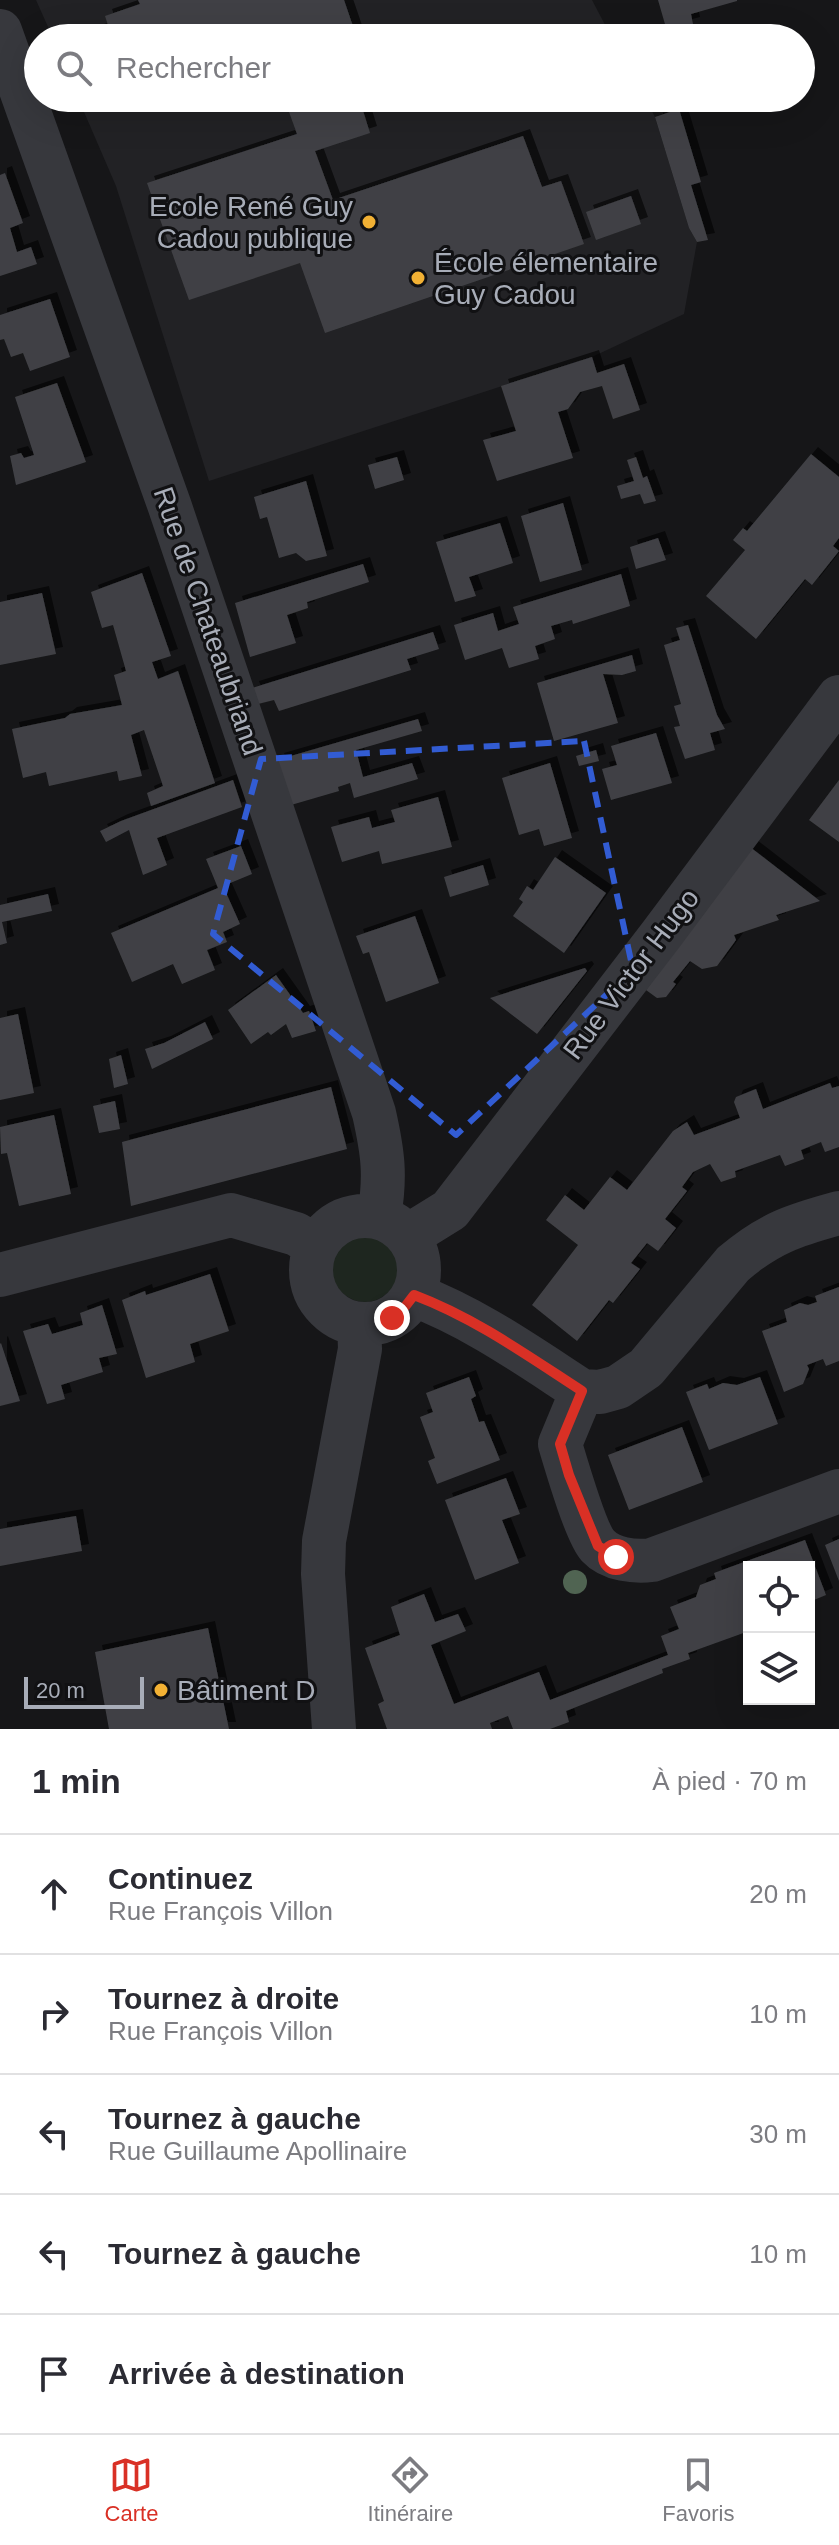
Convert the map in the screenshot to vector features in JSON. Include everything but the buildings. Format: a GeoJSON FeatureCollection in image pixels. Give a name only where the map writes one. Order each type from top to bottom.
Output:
{"type":"FeatureCollection","features":[{"type":"Feature","properties":{"kind":"street","name":"Rue de Chateaubriand"},"geometry":{"type":"LineString","coordinates":[[0,31],[24,98]]}},
{"type":"Feature","properties":{"kind":"street","name":"Rue de Chateaubriand"},"geometry":{"type":"LineString","coordinates":[[29,112],[170,507],[374,1113],[384,1159],[383,1191],[393,1227]]}},
{"type":"Feature","properties":{"kind":"street","name":"Rue Victor Hugo"},"geometry":{"type":"LineString","coordinates":[[393,1227],[450,1210],[839,697]]}},
{"type":"Feature","properties":{"kind":"street"},"geometry":{"type":"LineString","coordinates":[[414,1295],[488,1330],[582,1391],[600,1392],[618,1387],[646,1368],[733,1264],[747,1252],[791,1225],[839,1213]]}},
{"type":"Feature","properties":{"kind":"street"},"geometry":{"type":"LineString","coordinates":[[0,1275],[231,1215],[296,1234],[316,1246]]}},
{"type":"Feature","properties":{"kind":"street"},"geometry":{"type":"LineString","coordinates":[[360,1216],[393,1227],[415,1249],[420,1265],[414,1295],[404,1308],[392,1318],[376,1324],[342,1320],[328,1311],[311,1280],[311,1263],[316,1246],[327,1231],[343,1221],[360,1216]]}},
{"type":"Feature","properties":{"kind":"street"},"geometry":{"type":"LineString","coordinates":[[334,1729],[323,1574],[324,1541],[360,1349],[359,1324]]}},
{"type":"Feature","properties":{"kind":"street"},"geometry":{"type":"LineString","coordinates":[[582,1391],[560,1444],[598,1546],[616,1557],[636,1562],[652,1560],[839,1491]]}},
{"type":"Feature","properties":{"kind":"highlighted area"},"geometry":{"type":"Polygon","coordinates":[[[584,741],[633,970],[456,1135],[213,934],[261,759],[584,741]]]}},
{"type":"Feature","properties":{"kind":"shaded area"},"geometry":{"type":"Polygon","coordinates":[[[36,0],[592,0],[605,24],[47,24],[36,0]]]}},
{"type":"Feature","properties":{"kind":"shaded area","name":"École élementaire Guy Cadou"},"geometry":{"type":"Polygon","coordinates":[[[84,112],[652,112],[689,228],[697,242],[684,314],[592,357],[209,481],[116,186],[84,112]]]}},
{"type":"Feature","properties":{"kind":"shaded area"},"geometry":{"type":"Polygon","coordinates":[[[365,1236],[388,1246],[398,1269],[388,1292],[365,1302],[342,1292],[332,1269],[342,1246],[365,1236]]]}},
{"type":"Feature","properties":{"kind":"place","name":"Ecole René Guy Cadou publique"},"geometry":{"type":"Point","coordinates":[369,222]}},
{"type":"Feature","properties":{"kind":"place","name":"École élementaire Guy Cadou"},"geometry":{"type":"Point","coordinates":[418,278]}},
{"type":"Feature","properties":{"kind":"place","name":"Bâtiment D"},"geometry":{"type":"Point","coordinates":[161,1690]}},
{"type":"Feature","properties":{"kind":"route"},"geometry":{"type":"LineString","coordinates":[[392,1318],[414,1295],[438,1304],[488,1330],[582,1391],[560,1444],[598,1546],[616,1557]]}}]}
